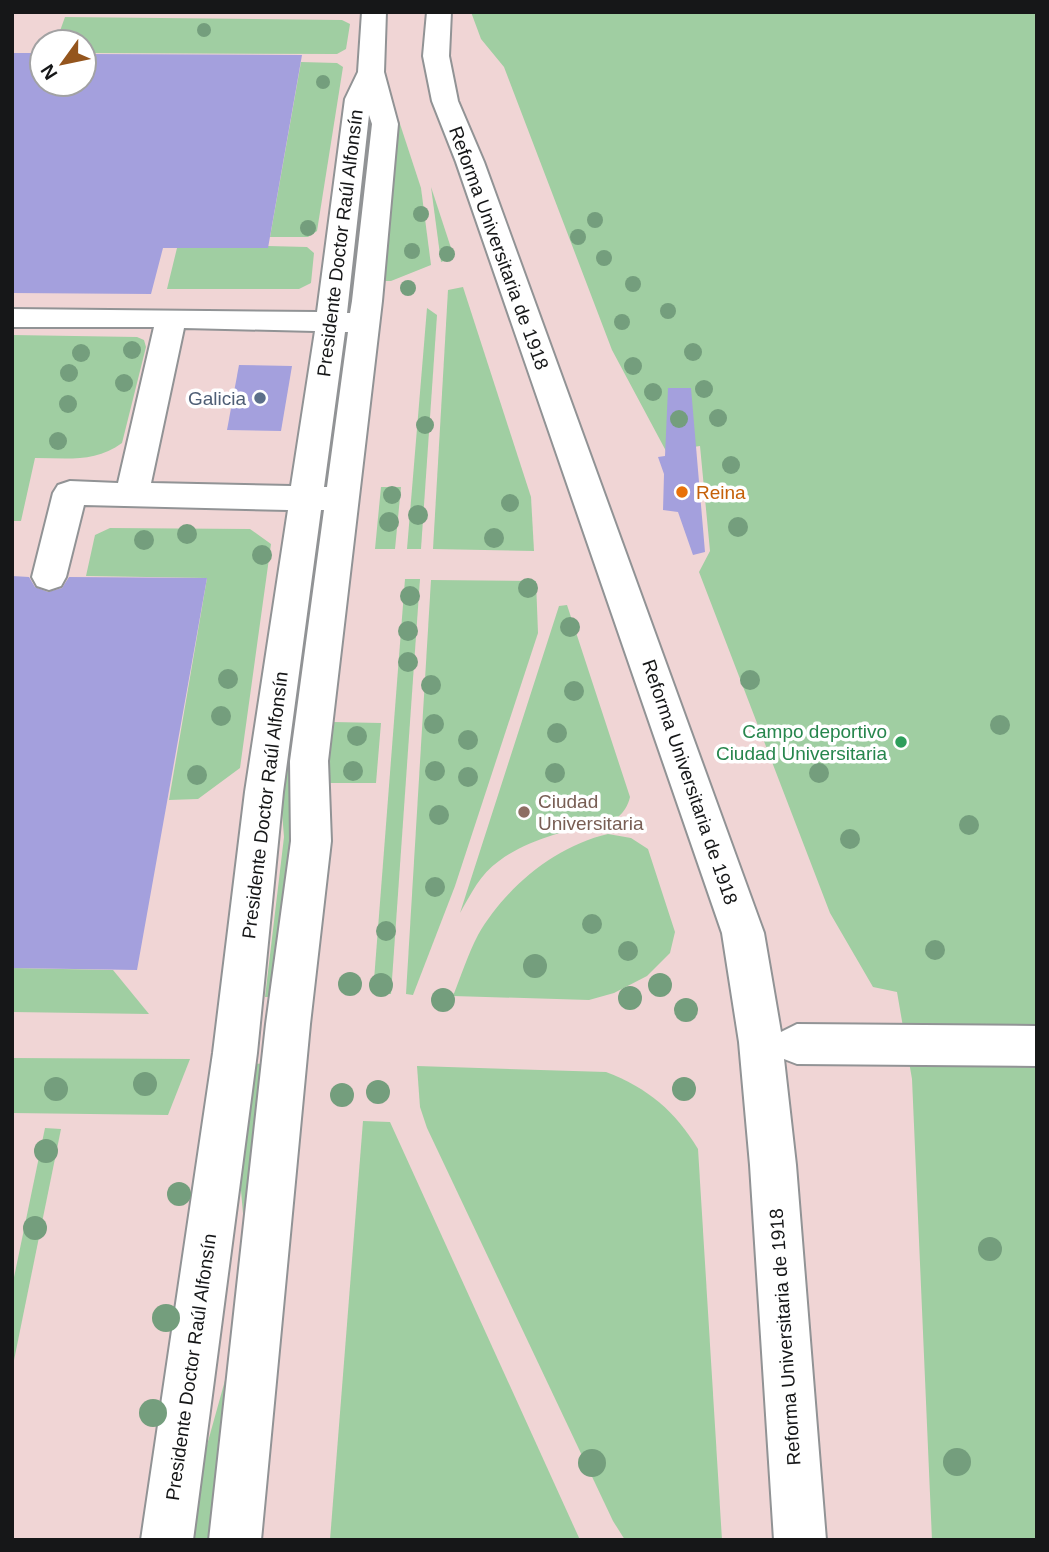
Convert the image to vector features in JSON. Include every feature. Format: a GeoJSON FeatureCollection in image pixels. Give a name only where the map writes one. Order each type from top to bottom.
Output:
{"type":"FeatureCollection","features":[{"type":"Feature","properties":{"kind":"lane","name":"Presidente Doctor Raúl Alfonsín"},"geometry":{"type":"LineString","coordinates":[[167,1540],[233,1067],[264,792],[324,499],[347,323],[385,124],[371,72],[374,12]]}},
{"type":"Feature","properties":{"kind":"lane","name":"Reforma Universitaria de 1918"},"geometry":{"type":"LineString","coordinates":[[416,12],[436,56],[445,100],[470,162],[743,933],[761,1042],[773,1165],[800,1540]]}},
{"type":"Feature","properties":{"kind":"lane","name":"Reforma Universitaria de 1918"},"geometry":{"type":"LineString","coordinates":[[436,56],[439,12]]}},
{"type":"Feature","properties":{"kind":"lane"},"geometry":{"type":"LineString","coordinates":[[12,318],[171,318],[347,323]]}},
{"type":"Feature","properties":{"kind":"lane"},"geometry":{"type":"LineString","coordinates":[[132,495],[171,318]]}},
{"type":"Feature","properties":{"kind":"lane"},"geometry":{"type":"LineString","coordinates":[[49,577],[70,493],[324,499]]}},
{"type":"Feature","properties":{"kind":"lane","name":"Presidente Doctor Raúl Alfonsín"},"geometry":{"type":"LineString","coordinates":[[235,1540],[288,1024],[311,841],[309,761],[324,499]]}},
{"type":"Feature","properties":{"kind":"lane"},"geometry":{"type":"LineString","coordinates":[[797,1044],[1037,1045]]}},
{"type":"Feature","properties":{"kind":"shaded area","name":"Ciudad Universitaria"},"geometry":{"type":"Polygon","coordinates":[[[12,12],[1037,12],[1037,1540],[12,1540],[12,12]]]}},
{"type":"Feature","properties":{"kind":"green space","name":"Campo deportivo Ciudad Universitaria"},"geometry":{"type":"Polygon","coordinates":[[[471,12],[1037,12],[1037,1540],[932,1540],[912,1079],[897,992],[873,987],[830,913],[699,572],[710,551],[700,446],[666,451],[612,350],[504,67],[481,39],[471,12]]]}},
{"type":"Feature","properties":{"kind":"green space"},"geometry":{"type":"Polygon","coordinates":[[[65,17],[342,20],[350,24],[346,49],[337,54],[98,53],[98,28],[61,28],[65,17]]]}},
{"type":"Feature","properties":{"kind":"green space"},"geometry":{"type":"Polygon","coordinates":[[[301,62],[337,63],[343,67],[317,231],[308,237],[270,237],[301,62]]]}},
{"type":"Feature","properties":{"kind":"green space"},"geometry":{"type":"Polygon","coordinates":[[[399,121],[421,188],[431,265],[391,281],[380,281],[399,121]]]}},
{"type":"Feature","properties":{"kind":"green space"},"geometry":{"type":"Polygon","coordinates":[[[431,187],[454,257],[441,262],[431,187]]]}},
{"type":"Feature","properties":{"kind":"green space"},"geometry":{"type":"Polygon","coordinates":[[[307,247],[314,253],[311,283],[299,289],[167,289],[177,248],[307,247]]]}},
{"type":"Feature","properties":{"kind":"green space"},"geometry":{"type":"Polygon","coordinates":[[[463,287],[531,497],[534,551],[433,549],[448,290],[463,287]]]}},
{"type":"Feature","properties":{"kind":"green space"},"geometry":{"type":"Polygon","coordinates":[[[427,308],[437,315],[421,549],[407,549],[427,308]]]}},
{"type":"Feature","properties":{"kind":"green space"},"geometry":{"type":"Polygon","coordinates":[[[12,335],[137,337],[144,340],[146,347],[122,443],[91,457],[35,458],[21,521],[12,521],[12,335]]]}},
{"type":"Feature","properties":{"kind":"green space"},"geometry":{"type":"Polygon","coordinates":[[[381,487],[401,487],[395,549],[375,549],[381,487]]]}},
{"type":"Feature","properties":{"kind":"green space"},"geometry":{"type":"Polygon","coordinates":[[[110,528],[250,529],[271,544],[240,768],[198,799],[169,800],[207,578],[86,576],[95,535],[110,528]]]}},
{"type":"Feature","properties":{"kind":"green space"},"geometry":{"type":"Polygon","coordinates":[[[405,579],[420,579],[391,994],[373,993],[405,579]]]}},
{"type":"Feature","properties":{"kind":"green space"},"geometry":{"type":"Polygon","coordinates":[[[431,580],[536,581],[538,633],[455,886],[413,995],[406,994],[431,580]]]}},
{"type":"Feature","properties":{"kind":"green space"},"geometry":{"type":"Polygon","coordinates":[[[567,605],[630,797],[626,808],[610,822],[546,837],[505,857],[481,878],[460,913],[559,606],[567,605]]]}},
{"type":"Feature","properties":{"kind":"green space"},"geometry":{"type":"Polygon","coordinates":[[[333,722],[381,723],[376,783],[326,783],[333,722]]]}},
{"type":"Feature","properties":{"kind":"green space"},"geometry":{"type":"Polygon","coordinates":[[[287,755],[297,840],[279,997],[265,997],[284,837],[280,787],[287,755]]]}},
{"type":"Feature","properties":{"kind":"green space"},"geometry":{"type":"Polygon","coordinates":[[[608,834],[631,838],[648,849],[675,932],[670,953],[647,976],[614,993],[589,1000],[453,996],[478,935],[502,901],[533,871],[551,859],[569,848],[608,834]]]}},
{"type":"Feature","properties":{"kind":"green space"},"geometry":{"type":"Polygon","coordinates":[[[12,968],[113,970],[149,1014],[12,1012],[12,968]]]}},
{"type":"Feature","properties":{"kind":"green space"},"geometry":{"type":"Polygon","coordinates":[[[12,1058],[190,1059],[168,1115],[12,1113],[12,1058]]]}},
{"type":"Feature","properties":{"kind":"green space"},"geometry":{"type":"Polygon","coordinates":[[[245,1063],[264,1064],[256,1133],[256,1197],[216,1540],[184,1540],[187,1517],[234,1348],[246,1248],[236,1133],[245,1063]]]}},
{"type":"Feature","properties":{"kind":"green space"},"geometry":{"type":"Polygon","coordinates":[[[417,1066],[606,1072],[648,1093],[670,1112],[689,1135],[698,1149],[722,1540],[625,1540],[613,1521],[427,1128],[420,1107],[417,1066]]]}},
{"type":"Feature","properties":{"kind":"green space"},"geometry":{"type":"Polygon","coordinates":[[[363,1121],[390,1122],[580,1540],[330,1540],[363,1121]]]}},
{"type":"Feature","properties":{"kind":"green space"},"geometry":{"type":"Polygon","coordinates":[[[45,1128],[61,1129],[12,1370],[12,1287],[45,1128]]]}},
{"type":"Feature","properties":{"kind":"building"},"geometry":{"type":"Polygon","coordinates":[[[12,53],[28,53],[28,98],[98,98],[98,54],[302,55],[268,248],[163,248],[151,294],[12,293],[12,53]]]}},
{"type":"Feature","properties":{"kind":"building","name":"Galicia"},"geometry":{"type":"Polygon","coordinates":[[[239,365],[292,366],[281,431],[227,430],[239,365]]]}},
{"type":"Feature","properties":{"kind":"building"},"geometry":{"type":"Polygon","coordinates":[[[668,388],[691,388],[705,552],[693,555],[678,512],[663,510],[664,474],[658,457],[665,456],[668,388]]]}},
{"type":"Feature","properties":{"kind":"building"},"geometry":{"type":"Polygon","coordinates":[[[12,576],[29,577],[35,587],[48,592],[62,588],[69,577],[207,578],[137,970],[12,968],[12,576]]]}},
{"type":"Feature","properties":{"kind":"place","name":"Galicia"},"geometry":{"type":"Point","coordinates":[260,398]}},
{"type":"Feature","properties":{"kind":"place","name":"Reina"},"geometry":{"type":"Point","coordinates":[682,492]}},
{"type":"Feature","properties":{"kind":"place","name":"Campo deportivo Ciudad Universitaria"},"geometry":{"type":"Point","coordinates":[901,742]}},
{"type":"Feature","properties":{"kind":"place","name":"Ciudad Universitaria"},"geometry":{"type":"Point","coordinates":[524,812]}}]}
